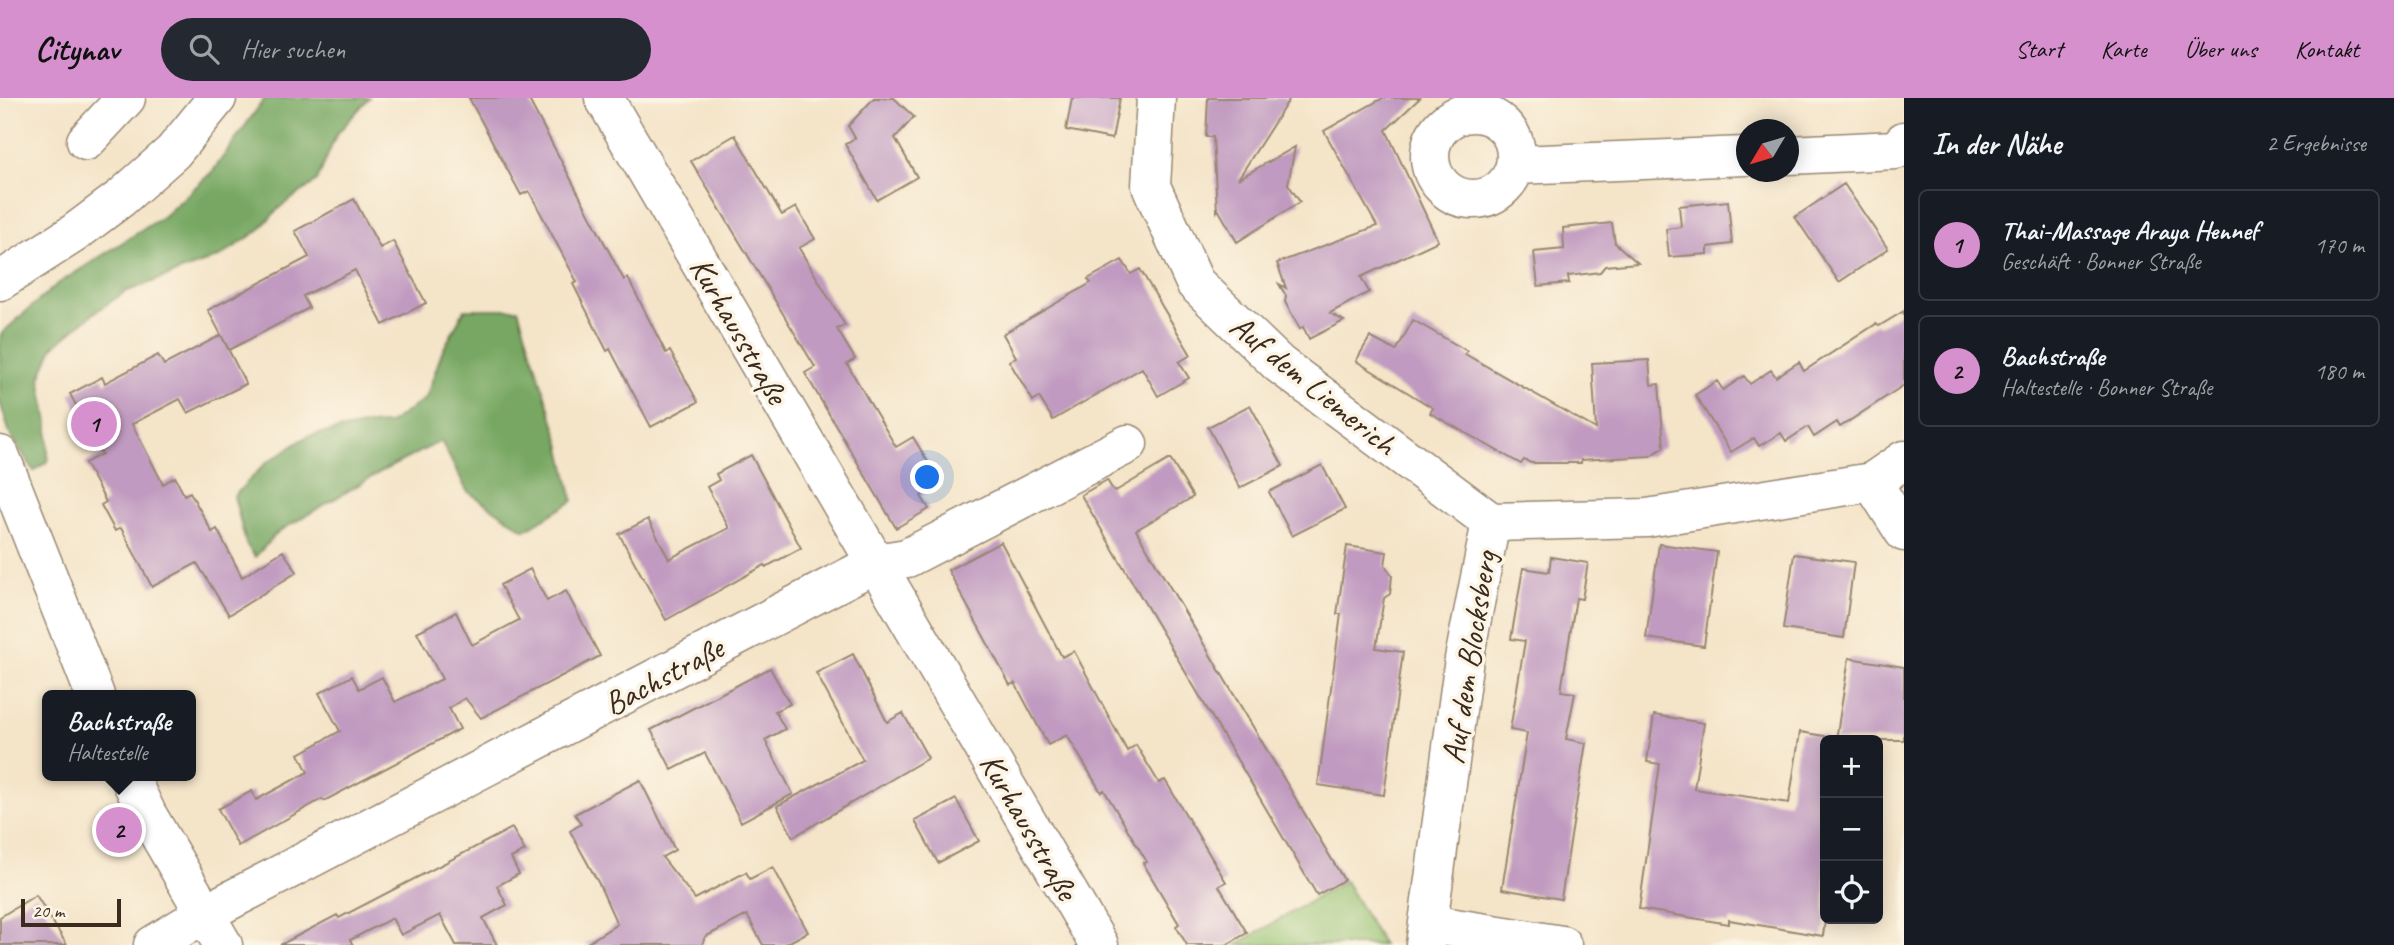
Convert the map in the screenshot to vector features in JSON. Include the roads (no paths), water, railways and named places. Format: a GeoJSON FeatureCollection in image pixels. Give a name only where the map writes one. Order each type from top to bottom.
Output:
{"type":"FeatureCollection","features":[{"type":"Feature","properties":{"kind":"street"},"geometry":{"type":"LineString","coordinates":[[86,141],[126,98]]}},
{"type":"Feature","properties":{"kind":"street"},"geometry":{"type":"LineString","coordinates":[[0,281],[73,234],[121,198],[173,152],[217,98]]}},
{"type":"Feature","properties":{"kind":"street","name":"Kurhausstraße"},"geometry":{"type":"LineString","coordinates":[[604,98],[1099,945]]}},
{"type":"Feature","properties":{"kind":"street","name":"Auf dem Liemerich"},"geometry":{"type":"LineString","coordinates":[[1156,98],[1151,186],[1195,283],[1279,364],[1491,522]]}},
{"type":"Feature","properties":{"kind":"street"},"geometry":{"type":"LineString","coordinates":[[1799,155],[1901,151]]}},
{"type":"Feature","properties":{"kind":"street"},"geometry":{"type":"LineString","coordinates":[[1515,165],[1736,156]]}},
{"type":"Feature","properties":{"kind":"street"},"geometry":{"type":"LineString","coordinates":[[876,563],[907,558],[1128,444]]}},
{"type":"Feature","properties":{"kind":"street"},"geometry":{"type":"LineString","coordinates":[[0,455],[93,690]]}},
{"type":"Feature","properties":{"kind":"street","name":"Auf dem Blocksberg"},"geometry":{"type":"LineString","coordinates":[[1562,945],[1427,934],[1464,659],[1491,522],[1647,518],[1872,482],[1904,460]]}},
{"type":"Feature","properties":{"kind":"street"},"geometry":{"type":"LineString","coordinates":[[1872,482],[1904,532]]}},
{"type":"Feature","properties":{"kind":"street","name":"Bachstraße"},"geometry":{"type":"LineString","coordinates":[[153,945],[213,930],[876,563]]}},
{"type":"Feature","properties":{"kind":"street"},"geometry":{"type":"LineString","coordinates":[[132,781],[147,814],[213,930]]}},
{"type":"Feature","properties":{"kind":"place","name":"Thai-Massage Araya Hennef"},"geometry":{"type":"Point","coordinates":[94,424]}},
{"type":"Feature","properties":{"kind":"place","name":"Bachstraße"},"geometry":{"type":"Point","coordinates":[119,830]}}]}
